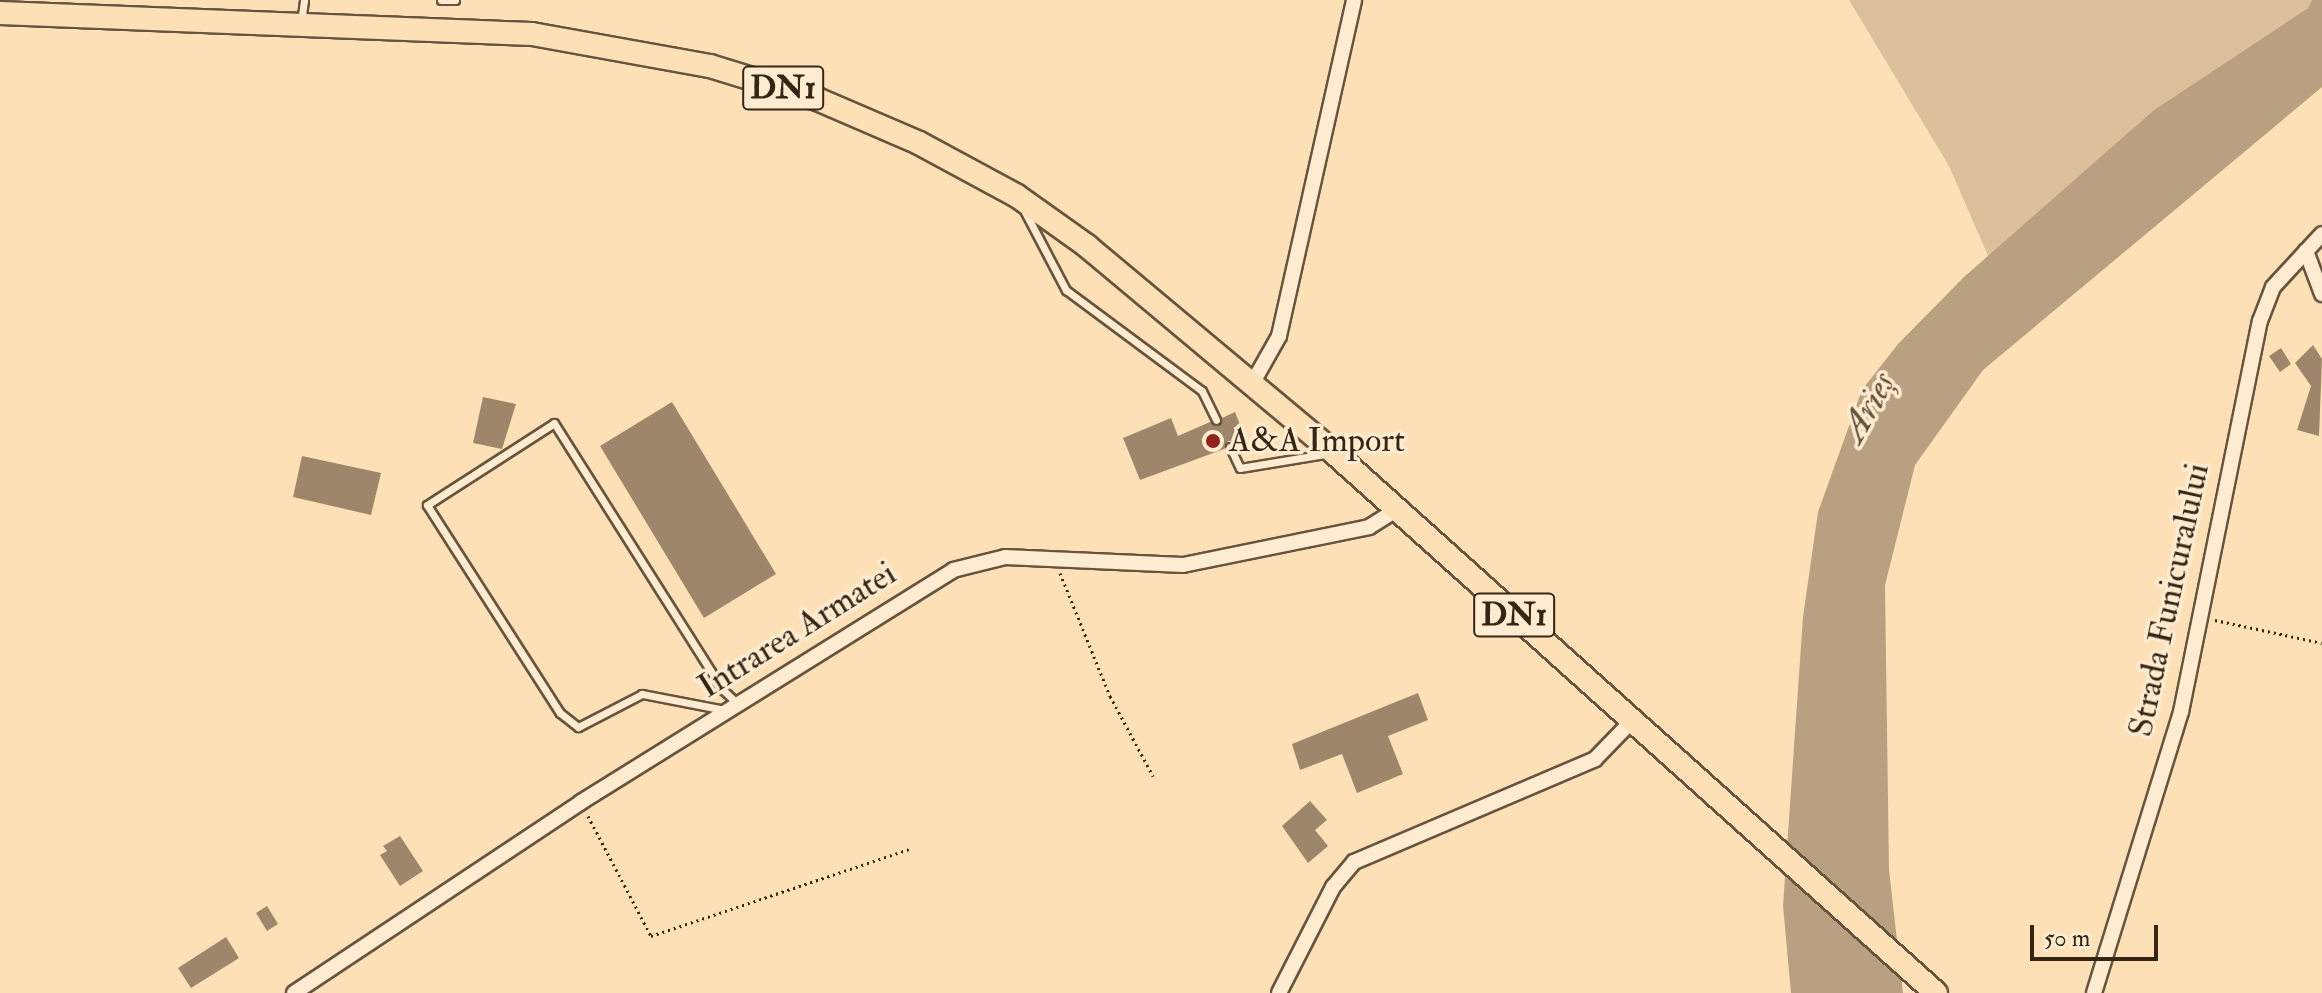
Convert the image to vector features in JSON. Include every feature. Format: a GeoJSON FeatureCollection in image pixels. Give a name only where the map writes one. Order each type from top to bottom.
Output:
{"type":"FeatureCollection","features":[{"type":"Feature","properties":{"kind":"main road","name":"DN1"},"geometry":{"type":"LineString","coordinates":[[0,13],[302,11],[532,34],[710,66],[817,99],[919,143],[1017,196],[1087,246],[1333,452],[1936,993]]}},
{"type":"Feature","properties":{"kind":"street"},"geometry":{"type":"LineString","coordinates":[[1252,384],[1279,336],[1354,0]]}},
{"type":"Feature","properties":{"kind":"street","name":"Strada Funicuralului"},"geometry":{"type":"LineString","coordinates":[[2094,993],[2181,712],[2260,321],[2273,287],[2322,234]]}},
{"type":"Feature","properties":{"kind":"street"},"geometry":{"type":"LineString","coordinates":[[2306,251],[2322,294]]}},
{"type":"Feature","properties":{"kind":"street","name":"Intrarea Armatei"},"geometry":{"type":"LineString","coordinates":[[294,993],[581,802],[953,570],[976,560],[1060,557],[1183,565],[1369,527],[1396,510]]}},
{"type":"Feature","properties":{"kind":"street"},"geometry":{"type":"LineString","coordinates":[[1279,993],[1333,887],[1354,862],[1595,759],[1632,721]]}},
{"type":"Feature","properties":{"kind":"lane"},"geometry":{"type":"LineString","coordinates":[[441,0],[455,0]]}},
{"type":"Feature","properties":{"kind":"lane"},"geometry":{"type":"LineString","coordinates":[[1017,196],[1066,290],[1202,391],[1216,420]]}},
{"type":"Feature","properties":{"kind":"lane"},"geometry":{"type":"LineString","coordinates":[[554,423],[732,707],[642,694],[578,727],[560,713],[427,505],[554,423]]}},
{"type":"Feature","properties":{"kind":"lane"},"geometry":{"type":"LineString","coordinates":[[1230,447],[1240,468],[1333,452]]}},
{"type":"Feature","properties":{"kind":"path"},"geometry":{"type":"LineString","coordinates":[[1060,557],[1061,584],[1153,776]]}},
{"type":"Feature","properties":{"kind":"path"},"geometry":{"type":"LineString","coordinates":[[2199,617],[2322,643]]}},
{"type":"Feature","properties":{"kind":"path"},"geometry":{"type":"LineString","coordinates":[[581,802],[651,936],[910,849]]}},
{"type":"Feature","properties":{"kind":"shaded area"},"geometry":{"type":"Polygon","coordinates":[[[1849,0],[2312,0],[2308,8],[2154,110],[1989,258],[1949,166],[1849,0]]]}},
{"type":"Feature","properties":{"kind":"water","name":"Arieș"},"geometry":{"type":"Polygon","coordinates":[[[2312,0],[2322,0],[2322,87],[1983,370],[1915,465],[1885,585],[1889,870],[1903,993],[1791,993],[1783,906],[1803,617],[1818,512],[1862,390],[1898,344],[1964,277],[2154,110],[2308,8],[2312,0]]]}},
{"type":"Feature","properties":{"kind":"building"},"geometry":{"type":"Polygon","coordinates":[[[2313,345],[2322,359],[2319,436],[2297,430],[2311,386],[2295,363],[2313,345]]]}},
{"type":"Feature","properties":{"kind":"building"},"geometry":{"type":"Polygon","coordinates":[[[2281,348],[2291,364],[2280,372],[2269,356],[2281,348]]]}},
{"type":"Feature","properties":{"kind":"building"},"geometry":{"type":"Polygon","coordinates":[[[483,397],[516,404],[502,449],[473,443],[483,397]]]}},
{"type":"Feature","properties":{"kind":"building"},"geometry":{"type":"Polygon","coordinates":[[[672,402],[776,574],[704,618],[600,446],[672,402]]]}},
{"type":"Feature","properties":{"kind":"building"},"geometry":{"type":"Polygon","coordinates":[[[1235,412],[1246,440],[1228,441],[1224,449],[1140,480],[1123,438],[1171,418],[1178,436],[1210,422],[1218,426],[1222,418],[1235,412]]]}},
{"type":"Feature","properties":{"kind":"building"},"geometry":{"type":"Polygon","coordinates":[[[302,456],[381,473],[371,515],[293,497],[302,456]]]}},
{"type":"Feature","properties":{"kind":"building"},"geometry":{"type":"Polygon","coordinates":[[[1418,693],[1428,720],[1388,736],[1403,774],[1357,793],[1342,754],[1300,770],[1292,744],[1418,693]]]}},
{"type":"Feature","properties":{"kind":"building"},"geometry":{"type":"Polygon","coordinates":[[[1310,801],[1327,820],[1315,830],[1328,846],[1308,863],[1282,826],[1310,801]]]}},
{"type":"Feature","properties":{"kind":"building"},"geometry":{"type":"Polygon","coordinates":[[[400,836],[423,871],[400,886],[380,855],[387,851],[383,846],[400,836]]]}},
{"type":"Feature","properties":{"kind":"building"},"geometry":{"type":"Polygon","coordinates":[[[267,906],[278,924],[267,931],[256,913],[267,906]]]}},
{"type":"Feature","properties":{"kind":"building"},"geometry":{"type":"Polygon","coordinates":[[[226,937],[239,958],[191,988],[178,968],[226,937]]]}},
{"type":"Feature","properties":{"kind":"place","name":"A&A Import"},"geometry":{"type":"Point","coordinates":[1213,441]}}]}
